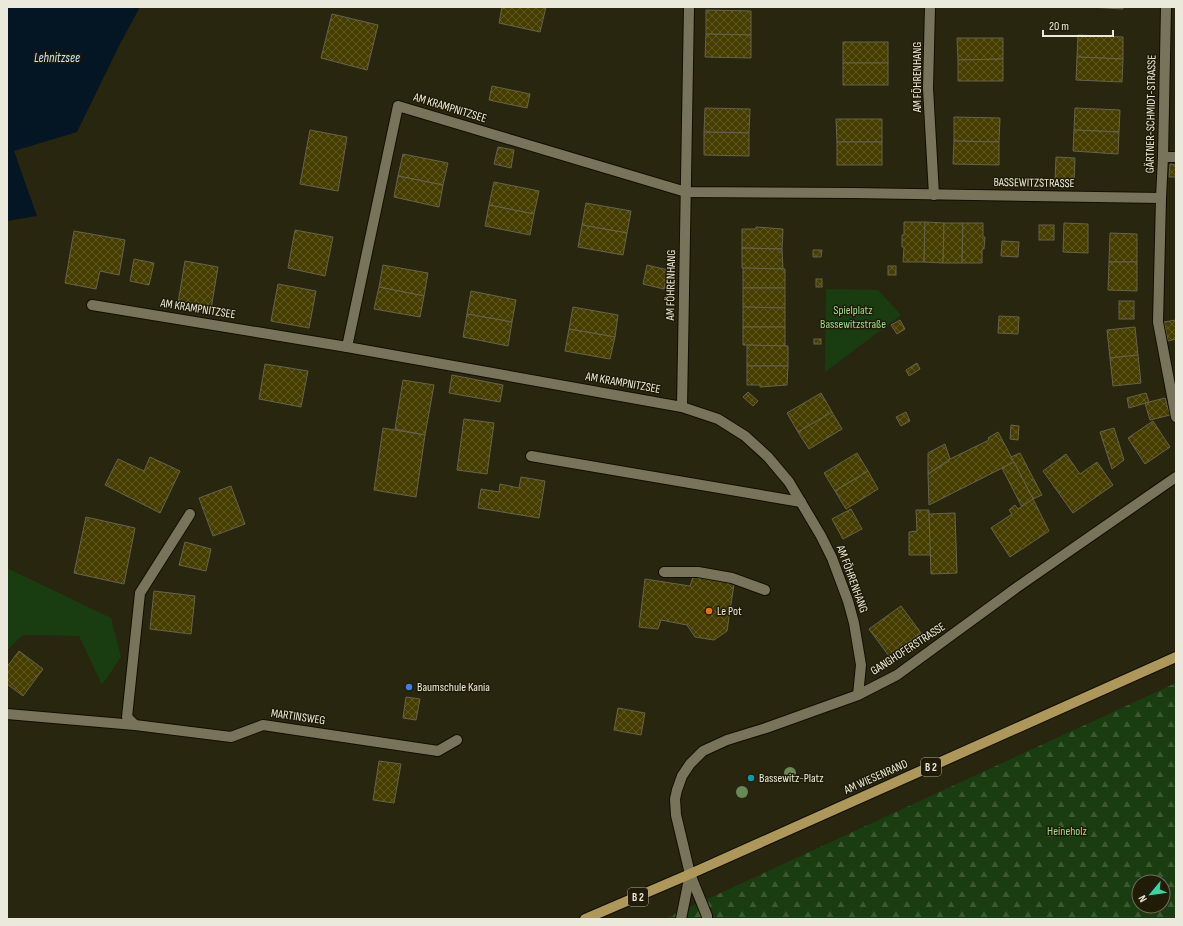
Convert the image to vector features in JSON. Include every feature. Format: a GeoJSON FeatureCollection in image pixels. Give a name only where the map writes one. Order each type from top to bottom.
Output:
{"type":"FeatureCollection","features":[{"type":"Feature","properties":{"kind":"main road","name":"AM WIESENRAND"},"geometry":{"type":"LineString","coordinates":[[585,919],[690,874],[1176,657]]}},
{"type":"Feature","properties":{"kind":"street","name":"AM FÖHRENHANG"},"geometry":{"type":"LineString","coordinates":[[689,7],[682,407],[718,419],[745,436],[768,457],[789,482],[821,536],[832,558],[848,601],[854,623],[861,665],[858,695]]}},
{"type":"Feature","properties":{"kind":"street","name":"AM FÖHRENHANG"},"geometry":{"type":"LineString","coordinates":[[930,7],[928,88],[934,195]]}},
{"type":"Feature","properties":{"kind":"street","name":"GÄRTNER-SCHMIDT-STRASSE"},"geometry":{"type":"LineString","coordinates":[[1161,198],[1164,157],[1166,7]]}},
{"type":"Feature","properties":{"kind":"street","name":"AM KRAMPNITZSEE"},"geometry":{"type":"LineString","coordinates":[[348,347],[398,106],[686,192]]}},
{"type":"Feature","properties":{"kind":"street"},"geometry":{"type":"LineString","coordinates":[[1164,157],[1176,157]]}},
{"type":"Feature","properties":{"kind":"street","name":"BASSEWITZSTRASSE"},"geometry":{"type":"LineString","coordinates":[[686,192],[1161,198]]}},
{"type":"Feature","properties":{"kind":"street"},"geometry":{"type":"LineString","coordinates":[[1161,198],[1158,322],[1176,417]]}},
{"type":"Feature","properties":{"kind":"street","name":"AM KRAMPNITZSEE"},"geometry":{"type":"LineString","coordinates":[[92,305],[348,347],[682,407]]}},
{"type":"Feature","properties":{"kind":"street"},"geometry":{"type":"LineString","coordinates":[[531,456],[801,502]]}},
{"type":"Feature","properties":{"kind":"street","name":"GANGHOFERSTRASSE"},"geometry":{"type":"LineString","coordinates":[[707,919],[690,874],[676,815],[675,799],[682,776],[690,764],[703,751],[727,740],[766,728],[858,695],[903,671],[1016,588],[1176,477]]}},
{"type":"Feature","properties":{"kind":"street"},"geometry":{"type":"LineString","coordinates":[[135,725],[127,717],[140,593],[190,514]]}},
{"type":"Feature","properties":{"kind":"street"},"geometry":{"type":"LineString","coordinates":[[664,572],[698,572],[732,578],[765,590]]}},
{"type":"Feature","properties":{"kind":"street","name":"MARTINSWEG"},"geometry":{"type":"LineString","coordinates":[[7,714],[135,725],[231,737],[263,725],[438,751],[457,740]]}},
{"type":"Feature","properties":{"kind":"street"},"geometry":{"type":"LineString","coordinates":[[681,919],[690,874]]}},
{"type":"Feature","properties":{"kind":"green space","name":"Spielplatz Bassewitzstraße"},"geometry":{"type":"Polygon","coordinates":[[[826,289],[878,290],[901,315],[825,372],[826,289]]]}},
{"type":"Feature","properties":{"kind":"green space"},"geometry":{"type":"Polygon","coordinates":[[[7,568],[111,618],[121,657],[102,685],[79,636],[23,635],[7,650],[7,568]]]}},
{"type":"Feature","properties":{"kind":"green space","name":"Heineholz"},"geometry":{"type":"Polygon","coordinates":[[[1176,683],[1176,919],[664,919],[1176,683]]]}},
{"type":"Feature","properties":{"kind":"water","name":"Lehnitzsee"},"geometry":{"type":"Polygon","coordinates":[[[7,7],[140,7],[120,44],[77,132],[14,151],[37,216],[7,221],[7,7]]]}},
{"type":"Feature","properties":{"kind":"building"},"geometry":{"type":"Polygon","coordinates":[[[502,7],[546,7],[540,32],[499,23],[502,7]]]}},
{"type":"Feature","properties":{"kind":"building"},"geometry":{"type":"Polygon","coordinates":[[[1090,7],[1123,7],[1123,9],[1090,7]]]}},
{"type":"Feature","properties":{"kind":"building"},"geometry":{"type":"Polygon","coordinates":[[[706,10],[751,11],[751,35],[706,34],[706,10]]]}},
{"type":"Feature","properties":{"kind":"building"},"geometry":{"type":"Polygon","coordinates":[[[332,14],[378,25],[367,70],[321,58],[332,14]]]}},
{"type":"Feature","properties":{"kind":"building"},"geometry":{"type":"Polygon","coordinates":[[[706,34],[751,35],[751,58],[705,57],[706,34]]]}},
{"type":"Feature","properties":{"kind":"building"},"geometry":{"type":"Polygon","coordinates":[[[1078,35],[1123,37],[1123,59],[1077,57],[1078,35]]]}},
{"type":"Feature","properties":{"kind":"building"},"geometry":{"type":"Polygon","coordinates":[[[957,38],[1003,38],[1003,59],[958,60],[957,38]]]}},
{"type":"Feature","properties":{"kind":"building"},"geometry":{"type":"Polygon","coordinates":[[[843,42],[888,42],[888,63],[843,63],[843,42]]]}},
{"type":"Feature","properties":{"kind":"building"},"geometry":{"type":"Polygon","coordinates":[[[1077,57],[1123,59],[1122,82],[1076,80],[1077,57]]]}},
{"type":"Feature","properties":{"kind":"building"},"geometry":{"type":"Polygon","coordinates":[[[1003,59],[1003,81],[958,81],[958,60],[1003,59]]]}},
{"type":"Feature","properties":{"kind":"building"},"geometry":{"type":"Polygon","coordinates":[[[843,63],[888,63],[888,85],[843,85],[843,63]]]}},
{"type":"Feature","properties":{"kind":"building"},"geometry":{"type":"Polygon","coordinates":[[[492,86],[530,94],[527,108],[489,100],[492,86]]]}},
{"type":"Feature","properties":{"kind":"building"},"geometry":{"type":"Polygon","coordinates":[[[705,108],[750,109],[749,133],[704,132],[705,108]]]}},
{"type":"Feature","properties":{"kind":"building"},"geometry":{"type":"Polygon","coordinates":[[[1075,108],[1120,110],[1119,132],[1074,130],[1075,108]]]}},
{"type":"Feature","properties":{"kind":"building"},"geometry":{"type":"Polygon","coordinates":[[[954,117],[1000,118],[999,142],[954,141],[954,117]]]}},
{"type":"Feature","properties":{"kind":"building"},"geometry":{"type":"Polygon","coordinates":[[[836,119],[882,119],[882,142],[837,142],[836,119]]]}},
{"type":"Feature","properties":{"kind":"building"},"geometry":{"type":"Polygon","coordinates":[[[310,130],[347,137],[338,191],[300,184],[310,130]]]}},
{"type":"Feature","properties":{"kind":"building"},"geometry":{"type":"Polygon","coordinates":[[[1074,130],[1119,132],[1118,154],[1073,151],[1074,130]]]}},
{"type":"Feature","properties":{"kind":"building"},"geometry":{"type":"Polygon","coordinates":[[[704,132],[749,133],[749,156],[704,155],[704,132]]]}},
{"type":"Feature","properties":{"kind":"building"},"geometry":{"type":"Polygon","coordinates":[[[954,141],[999,142],[999,165],[953,164],[954,141]]]}},
{"type":"Feature","properties":{"kind":"building"},"geometry":{"type":"Polygon","coordinates":[[[837,142],[882,142],[882,165],[837,165],[837,142]]]}},
{"type":"Feature","properties":{"kind":"building"},"geometry":{"type":"Polygon","coordinates":[[[498,147],[514,150],[511,168],[494,164],[498,147]]]}},
{"type":"Feature","properties":{"kind":"building"},"geometry":{"type":"Polygon","coordinates":[[[403,154],[448,163],[443,185],[398,176],[403,154]]]}},
{"type":"Feature","properties":{"kind":"building"},"geometry":{"type":"Polygon","coordinates":[[[1056,157],[1075,158],[1074,181],[1055,181],[1056,157]]]}},
{"type":"Feature","properties":{"kind":"building"},"geometry":{"type":"Polygon","coordinates":[[[1170,164],[1176,165],[1176,177],[1169,177],[1170,164]]]}},
{"type":"Feature","properties":{"kind":"building"},"geometry":{"type":"Polygon","coordinates":[[[398,176],[443,185],[439,207],[394,197],[398,176]]]}},
{"type":"Feature","properties":{"kind":"building"},"geometry":{"type":"Polygon","coordinates":[[[494,182],[539,191],[534,214],[489,205],[494,182]]]}},
{"type":"Feature","properties":{"kind":"building"},"geometry":{"type":"Polygon","coordinates":[[[586,203],[631,211],[627,233],[582,225],[586,203]]]}},
{"type":"Feature","properties":{"kind":"building"},"geometry":{"type":"Polygon","coordinates":[[[489,205],[534,214],[530,235],[485,226],[489,205]]]}},
{"type":"Feature","properties":{"kind":"building"},"geometry":{"type":"Polygon","coordinates":[[[904,222],[925,222],[924,262],[903,262],[904,247],[902,247],[902,235],[904,235],[904,222]]]}},
{"type":"Feature","properties":{"kind":"building"},"geometry":{"type":"Polygon","coordinates":[[[925,222],[944,223],[943,263],[924,262],[925,222]]]}},
{"type":"Feature","properties":{"kind":"building"},"geometry":{"type":"Polygon","coordinates":[[[944,223],[963,223],[962,263],[943,263],[944,223]]]}},
{"type":"Feature","properties":{"kind":"building"},"geometry":{"type":"Polygon","coordinates":[[[963,223],[983,223],[983,237],[985,237],[984,249],[982,249],[982,263],[962,263],[963,223]]]}},
{"type":"Feature","properties":{"kind":"building"},"geometry":{"type":"Polygon","coordinates":[[[1064,223],[1088,224],[1088,253],[1063,252],[1064,223]]]}},
{"type":"Feature","properties":{"kind":"building"},"geometry":{"type":"Polygon","coordinates":[[[582,225],[627,233],[623,255],[578,247],[582,225]]]}},
{"type":"Feature","properties":{"kind":"building"},"geometry":{"type":"Polygon","coordinates":[[[1039,225],[1054,225],[1054,240],[1039,240],[1039,225]]]}},
{"type":"Feature","properties":{"kind":"building"},"geometry":{"type":"Polygon","coordinates":[[[756,227],[783,229],[782,249],[742,248],[742,229],[756,229],[756,227]]]}},
{"type":"Feature","properties":{"kind":"building"},"geometry":{"type":"Polygon","coordinates":[[[295,230],[333,237],[325,276],[288,268],[295,230]]]}},
{"type":"Feature","properties":{"kind":"building"},"geometry":{"type":"Polygon","coordinates":[[[74,231],[125,240],[119,275],[100,271],[96,289],[65,283],[74,231]]]}},
{"type":"Feature","properties":{"kind":"building"},"geometry":{"type":"Polygon","coordinates":[[[1110,233],[1137,234],[1137,262],[1109,262],[1110,233]]]}},
{"type":"Feature","properties":{"kind":"building"},"geometry":{"type":"Polygon","coordinates":[[[1002,241],[1019,242],[1018,257],[1001,256],[1002,241]]]}},
{"type":"Feature","properties":{"kind":"building"},"geometry":{"type":"Polygon","coordinates":[[[742,248],[782,249],[783,269],[742,268],[742,248]]]}},
{"type":"Feature","properties":{"kind":"building"},"geometry":{"type":"Polygon","coordinates":[[[813,250],[822,250],[821,257],[813,257],[813,250]]]}},
{"type":"Feature","properties":{"kind":"building"},"geometry":{"type":"Polygon","coordinates":[[[134,259],[154,263],[149,285],[130,281],[134,259]]]}},
{"type":"Feature","properties":{"kind":"building"},"geometry":{"type":"Polygon","coordinates":[[[185,261],[218,267],[211,309],[178,303],[185,261]]]}},
{"type":"Feature","properties":{"kind":"building"},"geometry":{"type":"Polygon","coordinates":[[[1109,262],[1137,262],[1137,291],[1108,290],[1109,262]]]}},
{"type":"Feature","properties":{"kind":"building"},"geometry":{"type":"Polygon","coordinates":[[[383,265],[428,273],[424,296],[379,287],[383,265]]]}},
{"type":"Feature","properties":{"kind":"building"},"geometry":{"type":"Polygon","coordinates":[[[647,265],[668,270],[664,289],[643,284],[647,265]]]}},
{"type":"Feature","properties":{"kind":"building"},"geometry":{"type":"Polygon","coordinates":[[[888,266],[896,266],[896,275],[888,275],[888,266]]]}},
{"type":"Feature","properties":{"kind":"building"},"geometry":{"type":"Polygon","coordinates":[[[743,268],[785,269],[785,288],[743,288],[743,268]]]}},
{"type":"Feature","properties":{"kind":"building"},"geometry":{"type":"Polygon","coordinates":[[[816,279],[822,279],[822,287],[816,287],[816,279]]]}},
{"type":"Feature","properties":{"kind":"building"},"geometry":{"type":"Polygon","coordinates":[[[278,284],[316,291],[309,328],[271,321],[278,284]]]}},
{"type":"Feature","properties":{"kind":"building"},"geometry":{"type":"Polygon","coordinates":[[[379,287],[424,296],[420,317],[374,309],[379,287]]]}},
{"type":"Feature","properties":{"kind":"building"},"geometry":{"type":"Polygon","coordinates":[[[743,288],[785,288],[785,308],[743,307],[743,288]]]}},
{"type":"Feature","properties":{"kind":"building"},"geometry":{"type":"Polygon","coordinates":[[[471,291],[516,300],[512,322],[467,314],[471,291]]]}},
{"type":"Feature","properties":{"kind":"building"},"geometry":{"type":"Polygon","coordinates":[[[1119,301],[1134,301],[1134,319],[1119,319],[1119,301]]]}},
{"type":"Feature","properties":{"kind":"building"},"geometry":{"type":"Polygon","coordinates":[[[573,307],[618,315],[615,337],[569,329],[573,307]]]}},
{"type":"Feature","properties":{"kind":"building"},"geometry":{"type":"Polygon","coordinates":[[[743,307],[785,308],[785,327],[743,327],[743,307]]]}},
{"type":"Feature","properties":{"kind":"building"},"geometry":{"type":"Polygon","coordinates":[[[467,314],[512,322],[508,346],[463,337],[467,314]]]}},
{"type":"Feature","properties":{"kind":"building"},"geometry":{"type":"Polygon","coordinates":[[[999,316],[1019,317],[1018,334],[998,333],[999,316]]]}},
{"type":"Feature","properties":{"kind":"building"},"geometry":{"type":"Polygon","coordinates":[[[900,320],[905,329],[897,334],[891,325],[900,320]]]}},
{"type":"Feature","properties":{"kind":"building"},"geometry":{"type":"Polygon","coordinates":[[[1176,320],[1176,339],[1168,341],[1164,322],[1176,320]]]}},
{"type":"Feature","properties":{"kind":"building"},"geometry":{"type":"Polygon","coordinates":[[[743,327],[785,327],[785,346],[743,345],[743,327]]]}},
{"type":"Feature","properties":{"kind":"building"},"geometry":{"type":"Polygon","coordinates":[[[1135,327],[1138,355],[1110,358],[1107,330],[1135,327]]]}},
{"type":"Feature","properties":{"kind":"building"},"geometry":{"type":"Polygon","coordinates":[[[569,329],[615,337],[610,359],[565,351],[569,329]]]}},
{"type":"Feature","properties":{"kind":"building"},"geometry":{"type":"Polygon","coordinates":[[[814,339],[821,339],[821,344],[814,344],[814,339]]]}},
{"type":"Feature","properties":{"kind":"building"},"geometry":{"type":"Polygon","coordinates":[[[747,345],[788,346],[788,366],[747,366],[747,345]]]}},
{"type":"Feature","properties":{"kind":"building"},"geometry":{"type":"Polygon","coordinates":[[[1138,355],[1141,383],[1113,386],[1110,358],[1138,355]]]}},
{"type":"Feature","properties":{"kind":"building"},"geometry":{"type":"Polygon","coordinates":[[[917,363],[920,369],[909,376],[906,370],[917,363]]]}},
{"type":"Feature","properties":{"kind":"building"},"geometry":{"type":"Polygon","coordinates":[[[265,364],[308,371],[301,407],[259,399],[265,364]]]}},
{"type":"Feature","properties":{"kind":"building"},"geometry":{"type":"Polygon","coordinates":[[[747,366],[788,366],[787,385],[760,387],[760,385],[747,385],[747,366]]]}},
{"type":"Feature","properties":{"kind":"building"},"geometry":{"type":"Polygon","coordinates":[[[452,375],[503,385],[500,402],[449,393],[452,375]]]}},
{"type":"Feature","properties":{"kind":"building"},"geometry":{"type":"Polygon","coordinates":[[[403,380],[434,385],[425,435],[395,429],[403,380]]]}},
{"type":"Feature","properties":{"kind":"building"},"geometry":{"type":"Polygon","coordinates":[[[748,392],[758,401],[753,406],[743,397],[748,392]]]}},
{"type":"Feature","properties":{"kind":"building"},"geometry":{"type":"Polygon","coordinates":[[[821,393],[832,412],[798,432],[787,413],[821,393]]]}},
{"type":"Feature","properties":{"kind":"building"},"geometry":{"type":"Polygon","coordinates":[[[1146,393],[1149,402],[1129,408],[1127,398],[1146,393]]]}},
{"type":"Feature","properties":{"kind":"building"},"geometry":{"type":"Polygon","coordinates":[[[1165,398],[1170,415],[1150,420],[1145,403],[1165,398]]]}},
{"type":"Feature","properties":{"kind":"building"},"geometry":{"type":"Polygon","coordinates":[[[832,412],[842,429],[809,449],[798,432],[832,412]]]}},
{"type":"Feature","properties":{"kind":"building"},"geometry":{"type":"Polygon","coordinates":[[[906,412],[910,421],[901,426],[896,417],[906,412]]]}},
{"type":"Feature","properties":{"kind":"building"},"geometry":{"type":"Polygon","coordinates":[[[464,419],[494,423],[487,474],[457,470],[464,419]]]}},
{"type":"Feature","properties":{"kind":"building"},"geometry":{"type":"Polygon","coordinates":[[[1153,421],[1170,447],[1145,464],[1128,438],[1153,421]]]}},
{"type":"Feature","properties":{"kind":"building"},"geometry":{"type":"Polygon","coordinates":[[[1011,425],[1019,426],[1018,440],[1010,439],[1011,425]]]}},
{"type":"Feature","properties":{"kind":"building"},"geometry":{"type":"Polygon","coordinates":[[[383,428],[425,435],[416,497],[374,490],[383,428]]]}},
{"type":"Feature","properties":{"kind":"building"},"geometry":{"type":"Polygon","coordinates":[[[1114,428],[1124,460],[1112,469],[1100,432],[1114,428]]]}},
{"type":"Feature","properties":{"kind":"building"},"geometry":{"type":"Polygon","coordinates":[[[998,432],[1014,462],[929,505],[928,474],[949,461],[948,460],[989,440],[988,438],[998,432]]]}},
{"type":"Feature","properties":{"kind":"building"},"geometry":{"type":"Polygon","coordinates":[[[945,444],[950,459],[928,474],[928,453],[945,444]]]}},
{"type":"Feature","properties":{"kind":"building"},"geometry":{"type":"Polygon","coordinates":[[[857,453],[868,471],[835,491],[824,473],[857,453]]]}},
{"type":"Feature","properties":{"kind":"building"},"geometry":{"type":"Polygon","coordinates":[[[1020,453],[1042,495],[1033,499],[1011,457],[1020,453]]]}},
{"type":"Feature","properties":{"kind":"building"},"geometry":{"type":"Polygon","coordinates":[[[1066,454],[1080,474],[1097,462],[1113,485],[1073,513],[1043,471],[1066,454]]]}},
{"type":"Feature","properties":{"kind":"building"},"geometry":{"type":"Polygon","coordinates":[[[150,457],[180,471],[160,513],[105,485],[118,459],[144,471],[150,457]]]}},
{"type":"Feature","properties":{"kind":"building"},"geometry":{"type":"Polygon","coordinates":[[[1014,462],[1033,499],[1022,507],[1002,468],[1014,462]]]}},
{"type":"Feature","properties":{"kind":"building"},"geometry":{"type":"Polygon","coordinates":[[[868,471],[878,489],[846,509],[835,491],[868,471]]]}},
{"type":"Feature","properties":{"kind":"building"},"geometry":{"type":"Polygon","coordinates":[[[521,477],[545,481],[539,518],[478,508],[481,489],[499,492],[500,484],[519,488],[521,477]]]}},
{"type":"Feature","properties":{"kind":"building"},"geometry":{"type":"Polygon","coordinates":[[[231,486],[245,524],[213,536],[199,498],[231,486]]]}},
{"type":"Feature","properties":{"kind":"building"},"geometry":{"type":"Polygon","coordinates":[[[1033,499],[1049,531],[1010,557],[991,528],[1012,514],[1009,510],[1015,505],[1018,509],[1033,499]]]}},
{"type":"Feature","properties":{"kind":"building"},"geometry":{"type":"Polygon","coordinates":[[[851,509],[862,529],[843,539],[832,519],[851,509]]]}},
{"type":"Feature","properties":{"kind":"building"},"geometry":{"type":"Polygon","coordinates":[[[916,510],[929,510],[931,555],[909,555],[909,532],[917,531],[916,510]]]}},
{"type":"Feature","properties":{"kind":"building"},"geometry":{"type":"Polygon","coordinates":[[[955,513],[957,573],[931,574],[929,514],[955,513]]]}},
{"type":"Feature","properties":{"kind":"building"},"geometry":{"type":"Polygon","coordinates":[[[86,517],[135,528],[124,584],[74,573],[86,517]]]}},
{"type":"Feature","properties":{"kind":"building"},"geometry":{"type":"Polygon","coordinates":[[[185,542],[211,549],[206,571],[179,565],[185,542]]]}},
{"type":"Feature","properties":{"kind":"building"},"geometry":{"type":"Polygon","coordinates":[[[693,577],[734,584],[727,631],[714,640],[695,637],[687,625],[661,620],[658,629],[639,627],[645,579],[690,586],[693,577]]]}},
{"type":"Feature","properties":{"kind":"building"},"geometry":{"type":"Polygon","coordinates":[[[154,591],[195,596],[191,634],[150,629],[154,591]]]}},
{"type":"Feature","properties":{"kind":"building"},"geometry":{"type":"Polygon","coordinates":[[[901,606],[921,633],[889,656],[869,629],[901,606]]]}},
{"type":"Feature","properties":{"kind":"building"},"geometry":{"type":"Polygon","coordinates":[[[19,651],[43,669],[23,696],[7,684],[7,667],[19,651]]]}},
{"type":"Feature","properties":{"kind":"building"},"geometry":{"type":"Polygon","coordinates":[[[406,697],[420,699],[416,720],[403,718],[406,697]]]}},
{"type":"Feature","properties":{"kind":"building"},"geometry":{"type":"Polygon","coordinates":[[[618,708],[645,713],[641,735],[614,730],[618,708]]]}},
{"type":"Feature","properties":{"kind":"building"},"geometry":{"type":"Polygon","coordinates":[[[379,761],[401,764],[394,803],[373,800],[379,761]]]}},
{"type":"Feature","properties":{"kind":"place","name":"Le Pot"},"geometry":{"type":"Point","coordinates":[709,611]}},
{"type":"Feature","properties":{"kind":"place","name":"Baumschule Kania"},"geometry":{"type":"Point","coordinates":[409,687]}},
{"type":"Feature","properties":{"kind":"place","name":"Bassewitz-Platz"},"geometry":{"type":"Point","coordinates":[751,778]}}]}
